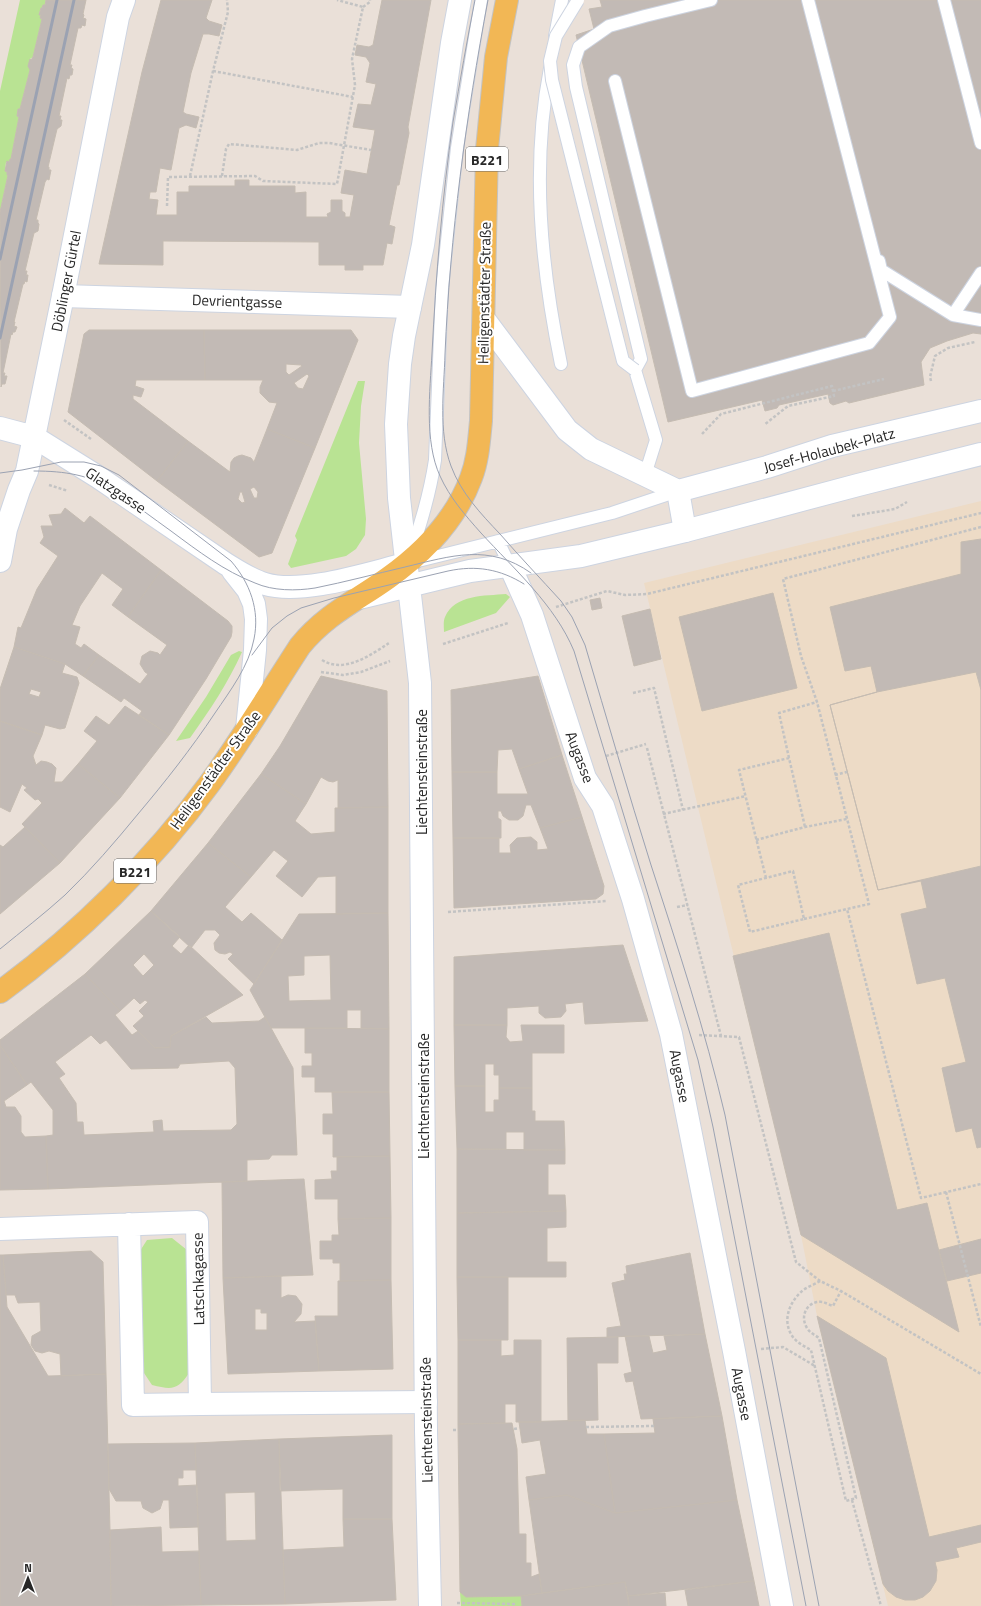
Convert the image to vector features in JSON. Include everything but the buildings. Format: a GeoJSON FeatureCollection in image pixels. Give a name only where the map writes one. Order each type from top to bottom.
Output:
{"type":"FeatureCollection","features":[{"type":"Feature","properties":{"kind":"main road","name":"Heiligenstädter Straße"},"geometry":{"type":"LineString","coordinates":[[0,992],[21,977],[63,941],[133,874],[168,835],[209,783],[247,729],[309,634],[328,617],[388,578],[406,564],[436,536],[465,493],[478,453],[484,319],[488,149],[496,57],[507,0]]}},
{"type":"Feature","properties":{"kind":"street","name":"Döblinger Gürtel"},"geometry":{"type":"LineString","coordinates":[[0,561],[6,529],[27,471],[118,17],[124,0]]}},
{"type":"Feature","properties":{"kind":"street"},"geometry":{"type":"LineString","coordinates":[[226,564],[241,574],[266,584],[294,587],[320,584],[406,564],[399,498],[396,424],[400,364],[404,336],[423,245],[452,43],[460,0]]}},
{"type":"Feature","properties":{"kind":"street","name":"Devrientgasse"},"geometry":{"type":"LineString","coordinates":[[63,296],[410,306]]}},
{"type":"Feature","properties":{"kind":"street"},"geometry":{"type":"LineString","coordinates":[[484,319],[566,430],[591,449],[678,491],[685,531]]}},
{"type":"Feature","properties":{"kind":"street","name":"Josef-Holaubek-Platz"},"geometry":{"type":"LineString","coordinates":[[678,491],[767,467],[832,446],[981,411]]}},
{"type":"Feature","properties":{"kind":"street","name":"Glatzgasse"},"geometry":{"type":"LineString","coordinates":[[0,428],[34,437],[98,477],[226,564]]}},
{"type":"Feature","properties":{"kind":"street"},"geometry":{"type":"LineString","coordinates":[[356,598],[470,571],[565,559],[685,531],[981,454]]}},
{"type":"Feature","properties":{"kind":"street"},"geometry":{"type":"LineString","coordinates":[[226,564],[237,574],[248,590],[254,604],[255,611],[256,650],[247,729]]}},
{"type":"Feature","properties":{"kind":"street","name":"Liechtensteinstraße"},"geometry":{"type":"LineString","coordinates":[[406,564],[420,683],[426,1402],[430,1606]]}},
{"type":"Feature","properties":{"kind":"street","name":"Augasse"},"geometry":{"type":"LineString","coordinates":[[510,566],[532,615],[585,778],[603,806],[632,899],[671,1034],[734,1351],[782,1606]]}},
{"type":"Feature","properties":{"kind":"street","name":"Latschkagasse"},"geometry":{"type":"LineString","coordinates":[[0,1229],[197,1222],[200,1404]]}},
{"type":"Feature","properties":{"kind":"street"},"geometry":{"type":"LineString","coordinates":[[129,1224],[133,1405],[426,1402]]}},
{"type":"Feature","properties":{"kind":"lane"},"geometry":{"type":"LineString","coordinates":[[406,564],[422,523],[432,484],[442,288],[457,148],[481,0]]}},
{"type":"Feature","properties":{"kind":"lane"},"geometry":{"type":"LineString","coordinates":[[561,364],[550,312],[541,232],[540,169],[543,104],[562,0]]}},
{"type":"Feature","properties":{"kind":"lane"},"geometry":{"type":"LineString","coordinates":[[578,0],[556,36],[550,61],[552,80],[623,361],[636,370],[656,440],[645,475]]}},
{"type":"Feature","properties":{"kind":"lane"},"geometry":{"type":"LineString","coordinates":[[636,370],[641,359],[576,88],[573,65],[579,47],[609,26],[707,0]]}},
{"type":"Feature","properties":{"kind":"lane"},"geometry":{"type":"LineString","coordinates":[[615,81],[692,391],[869,343],[890,317],[808,0]]}},
{"type":"Feature","properties":{"kind":"lane"},"geometry":{"type":"LineString","coordinates":[[813,0],[881,270],[953,315],[981,320]]}},
{"type":"Feature","properties":{"kind":"lane"},"geometry":{"type":"LineString","coordinates":[[944,0],[981,144]]}},
{"type":"Feature","properties":{"kind":"lane"},"geometry":{"type":"LineString","coordinates":[[953,315],[981,273]]}},
{"type":"Feature","properties":{"kind":"lane"},"geometry":{"type":"LineString","coordinates":[[406,564],[612,513],[678,491]]}},
{"type":"Feature","properties":{"kind":"lane"},"geometry":{"type":"LineString","coordinates":[[498,541],[510,566]]}},
{"type":"Feature","properties":{"kind":"path"},"geometry":{"type":"LineString","coordinates":[[190,176],[213,71],[228,12],[227,0]]}},
{"type":"Feature","properties":{"kind":"path"},"geometry":{"type":"LineString","coordinates":[[337,0],[363,7]]}},
{"type":"Feature","properties":{"kind":"path"},"geometry":{"type":"LineString","coordinates":[[167,206],[168,177],[256,176],[263,181],[337,184],[355,85],[352,59],[363,7],[370,2],[370,0]]}},
{"type":"Feature","properties":{"kind":"path"},"geometry":{"type":"LineString","coordinates":[[213,71],[352,97]]}},
{"type":"Feature","properties":{"kind":"path"},"geometry":{"type":"LineString","coordinates":[[222,176],[226,149],[229,144],[297,150],[319,143],[344,145],[372,150]]}},
{"type":"Feature","properties":{"kind":"path"},"geometry":{"type":"LineString","coordinates":[[930,381],[935,356],[948,348],[976,341],[981,342]]}},
{"type":"Feature","properties":{"kind":"path"},"geometry":{"type":"LineString","coordinates":[[833,391],[884,379]]}},
{"type":"Feature","properties":{"kind":"path"},"geometry":{"type":"LineString","coordinates":[[702,434],[721,414],[832,386],[834,396],[788,406],[764,425]]}},
{"type":"Feature","properties":{"kind":"path"},"geometry":{"type":"LineString","coordinates":[[575,601],[607,591],[625,595],[647,594],[981,513]]}},
{"type":"Feature","properties":{"kind":"path"},"geometry":{"type":"LineString","coordinates":[[804,919],[793,871],[738,885],[750,932],[869,904],[817,702],[801,656],[782,579],[981,527]]}},
{"type":"Feature","properties":{"kind":"path"},"geometry":{"type":"LineString","coordinates":[[443,644],[532,615]]}},
{"type":"Feature","properties":{"kind":"path"},"geometry":{"type":"LineString","coordinates":[[328,664],[350,664],[381,648]]}},
{"type":"Feature","properties":{"kind":"path"},"geometry":{"type":"LineString","coordinates":[[321,672],[343,675],[361,672],[390,661]]}},
{"type":"Feature","properties":{"kind":"path"},"geometry":{"type":"LineString","coordinates":[[633,693],[654,688],[683,810]]}},
{"type":"Feature","properties":{"kind":"path"},"geometry":{"type":"LineString","coordinates":[[805,827],[779,713],[817,702]]}},
{"type":"Feature","properties":{"kind":"path"},"geometry":{"type":"LineString","coordinates":[[600,758],[646,746],[721,1036],[739,1037],[796,1262],[820,1281],[841,1290],[981,1374]]}},
{"type":"Feature","properties":{"kind":"path"},"geometry":{"type":"LineString","coordinates":[[766,878],[739,770],[789,758]]}},
{"type":"Feature","properties":{"kind":"path"},"geometry":{"type":"LineString","coordinates":[[835,775],[847,772]]}},
{"type":"Feature","properties":{"kind":"path"},"geometry":{"type":"LineString","coordinates":[[663,814],[746,796]]}},
{"type":"Feature","properties":{"kind":"path"},"geometry":{"type":"LineString","coordinates":[[756,840],[805,827],[847,819]]}},
{"type":"Feature","properties":{"kind":"path"},"geometry":{"type":"LineString","coordinates":[[422,914],[632,899]]}},
{"type":"Feature","properties":{"kind":"path"},"geometry":{"type":"LineString","coordinates":[[677,907],[688,905]]}},
{"type":"Feature","properties":{"kind":"path"},"geometry":{"type":"LineString","coordinates":[[847,909],[921,1198],[981,1184]]}},
{"type":"Feature","properties":{"kind":"path"},"geometry":{"type":"LineString","coordinates":[[946,1192],[981,1327]]}},
{"type":"Feature","properties":{"kind":"path"},"geometry":{"type":"LineString","coordinates":[[820,1281],[802,1291],[793,1300],[787,1315],[788,1324],[791,1334],[811,1350],[816,1366],[846,1501],[856,1498],[819,1338],[811,1333],[806,1327],[803,1316],[806,1308],[813,1303],[823,1302],[832,1306],[841,1290]]}},
{"type":"Feature","properties":{"kind":"path"},"geometry":{"type":"LineString","coordinates":[[734,1351],[783,1347],[816,1366]]}},
{"type":"Feature","properties":{"kind":"path"},"geometry":{"type":"LineString","coordinates":[[586,1427],[654,1426]]}},
{"type":"Feature","properties":{"kind":"path"},"geometry":{"type":"LineString","coordinates":[[514,1429],[520,1428]]}},
{"type":"Feature","properties":{"kind":"path"},"geometry":{"type":"LineString","coordinates":[[852,1500],[880,1606]]}},
{"type":"Feature","properties":{"kind":"path"},"geometry":{"type":"LineString","coordinates":[[452,1603],[515,1604],[515,1606]]}},
{"type":"Feature","properties":{"kind":"shaded area"},"geometry":{"type":"Polygon","coordinates":[[[981,501],[981,1606],[888,1606],[817,1316],[801,1235],[644,583],[981,501]]]}},
{"type":"Feature","properties":{"kind":"green space"},"geometry":{"type":"Polygon","coordinates":[[[20,0],[46,0],[45,5],[41,8],[39,14],[41,15],[40,18],[42,19],[33,57],[30,59],[30,70],[20,109],[18,109],[17,116],[19,117],[11,159],[9,162],[6,162],[5,171],[8,175],[0,212],[0,91],[20,0]]]}},
{"type":"Feature","properties":{"kind":"green space"},"geometry":{"type":"Polygon","coordinates":[[[358,381],[365,381],[361,406],[359,443],[366,519],[365,535],[356,549],[346,556],[291,568],[288,564],[297,540],[295,536],[358,381]]]}},
{"type":"Feature","properties":{"kind":"green space"},"geometry":{"type":"Polygon","coordinates":[[[506,594],[510,597],[496,613],[444,632],[445,617],[450,609],[456,604],[463,600],[480,596],[506,594]]]}},
{"type":"Feature","properties":{"kind":"green space"},"geometry":{"type":"Polygon","coordinates":[[[239,651],[242,652],[231,675],[190,738],[176,741],[206,697],[231,655],[239,651]]]}},
{"type":"Feature","properties":{"kind":"green space"},"geometry":{"type":"Polygon","coordinates":[[[172,1238],[187,1250],[189,1373],[178,1386],[165,1388],[152,1385],[142,1370],[138,1254],[147,1240],[172,1238]]]}},
{"type":"Feature","properties":{"kind":"green space"},"geometry":{"type":"Polygon","coordinates":[[[460,1592],[521,1596],[522,1606],[461,1606],[460,1592]]]}},
{"type":"Feature","properties":{"kind":"tram line"},"geometry":{"type":"LineString","coordinates":[[475,0],[453,122],[440,237],[435,295],[429,416],[435,462],[440,476],[453,499],[475,526],[533,588],[545,603],[566,634],[574,651],[698,1060],[713,1127],[806,1606]]}},
{"type":"Feature","properties":{"kind":"tram line"},"geometry":{"type":"LineString","coordinates":[[488,0],[466,132],[455,221],[447,309],[443,396],[444,439],[455,476],[472,503],[561,601],[572,617],[585,645],[634,810],[700,1020],[725,1115],[819,1606]]}},
{"type":"Feature","properties":{"kind":"tram line"},"geometry":{"type":"LineString","coordinates":[[0,473],[61,462],[84,462],[101,466],[119,475],[231,561],[238,569],[252,597],[256,618],[256,628],[252,649],[238,678],[178,765],[121,835],[84,876],[41,916],[0,949]]}},
{"type":"Feature","properties":{"kind":"tram line"},"geometry":{"type":"LineString","coordinates":[[34,471],[67,473],[97,481],[117,491],[222,567],[269,588],[292,590],[315,588],[438,559],[470,555],[485,555],[500,558],[531,573]]}},
{"type":"Feature","properties":{"kind":"tram line"},"geometry":{"type":"LineString","coordinates":[[252,655],[272,628],[287,616],[301,608],[334,598],[448,571],[468,568],[497,572],[524,584]]}},
{"type":"Feature","properties":{"kind":"railway"},"geometry":{"type":"LineString","coordinates":[[0,259],[57,0]]}},
{"type":"Feature","properties":{"kind":"railway"},"geometry":{"type":"LineString","coordinates":[[0,338],[74,0]]}}]}
